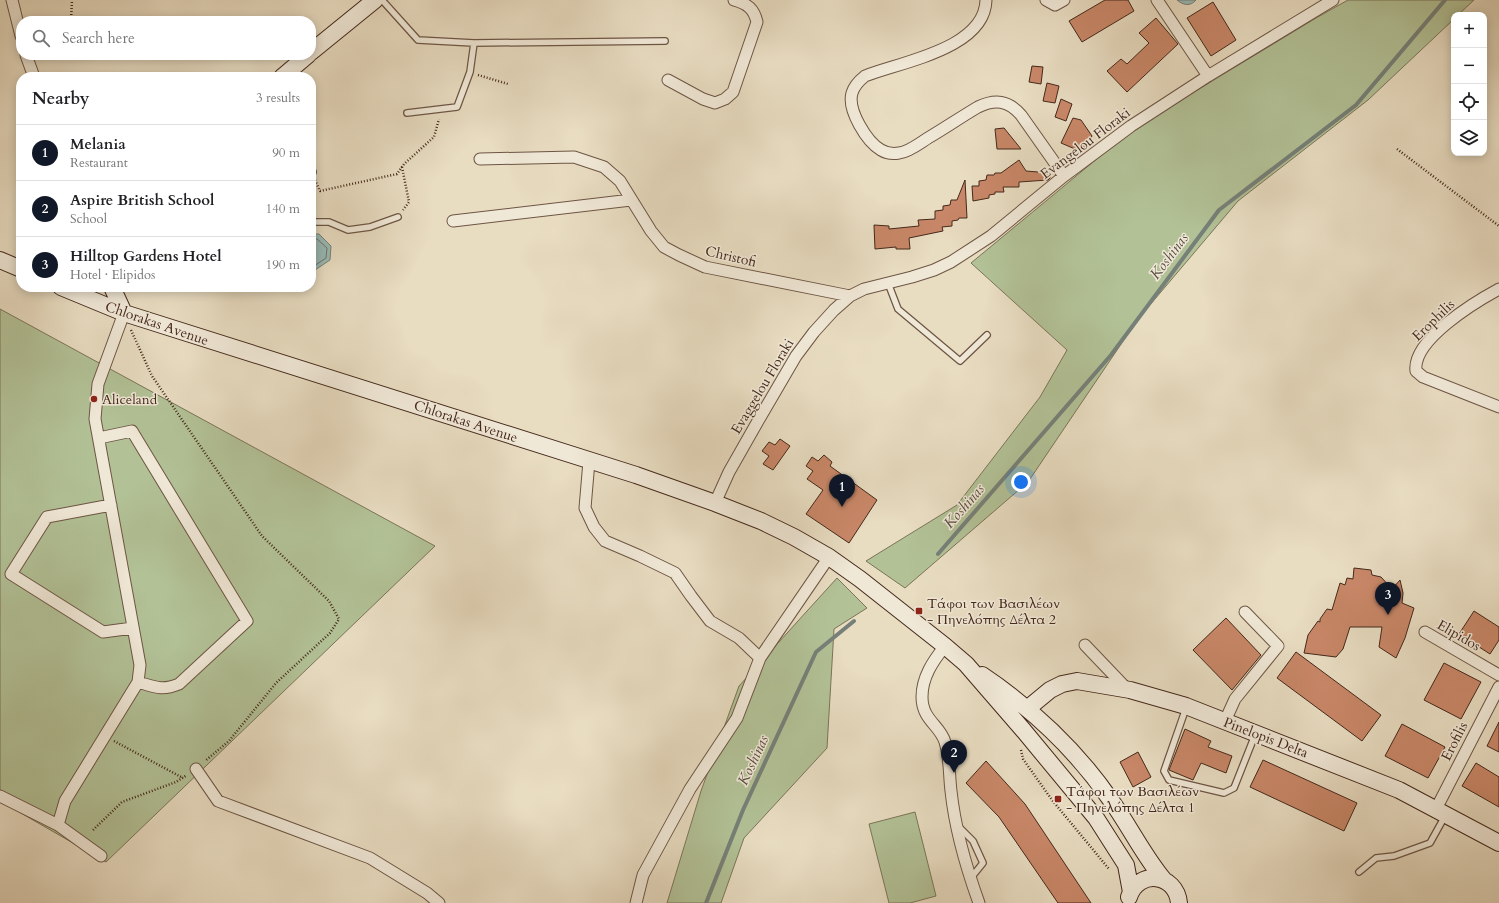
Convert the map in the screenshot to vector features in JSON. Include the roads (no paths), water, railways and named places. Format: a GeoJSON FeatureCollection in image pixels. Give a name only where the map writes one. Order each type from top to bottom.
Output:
{"type":"FeatureCollection","features":[{"type":"Feature","properties":{"kind":"main road"},"geometry":{"type":"LineString","coordinates":[[316,48],[374,0]]}},
{"type":"Feature","properties":{"kind":"main road"},"geometry":{"type":"LineString","coordinates":[[288,72],[302,60]]}},
{"type":"Feature","properties":{"kind":"main road"},"geometry":{"type":"LineString","coordinates":[[0,260],[16,267]]}},
{"type":"Feature","properties":{"kind":"main road","name":"Chlorakas Avenue"},"geometry":{"type":"LineString","coordinates":[[73,292],[124,313],[715,502],[761,521],[794,537],[828,557],[860,579],[966,664]]}},
{"type":"Feature","properties":{"kind":"main road"},"geometry":{"type":"LineString","coordinates":[[114,292],[124,313]]}},
{"type":"Feature","properties":{"kind":"main road"},"geometry":{"type":"LineString","coordinates":[[966,664],[1000,687],[1027,709],[1078,759],[1110,799],[1149,861],[1164,880],[1175,889],[1179,903]]}},
{"type":"Feature","properties":{"kind":"main road"},"geometry":{"type":"LineString","coordinates":[[966,664],[1096,818],[1126,865],[1130,898]]}},
{"type":"Feature","properties":{"kind":"main road","name":"Pinelopis Delta"},"geometry":{"type":"LineString","coordinates":[[1027,709],[1050,690],[1062,684],[1076,681],[1127,690],[1186,706],[1399,790],[1499,843]]}},
{"type":"Feature","properties":{"kind":"main road"},"geometry":{"type":"LineString","coordinates":[[1130,898],[1135,886],[1142,881],[1150,878],[1164,880]]}},
{"type":"Feature","properties":{"kind":"street"},"geometry":{"type":"LineString","coordinates":[[12,0],[16,16]]}},
{"type":"Feature","properties":{"kind":"street"},"geometry":{"type":"LineString","coordinates":[[668,80],[703,99],[715,103],[724,99],[733,92],[757,22],[755,13],[749,6],[734,0]]}},
{"type":"Feature","properties":{"kind":"street"},"geometry":{"type":"LineString","coordinates":[[986,0],[986,8],[980,21],[972,30],[956,42],[931,54],[865,76],[858,82],[852,93],[852,103],[855,114],[866,135],[874,145],[886,152],[900,153],[918,144],[986,103],[1004,103],[1015,108],[1021,115],[1064,176]]}},
{"type":"Feature","properties":{"kind":"street"},"geometry":{"type":"LineString","coordinates":[[1046,0],[1055,5],[1064,0]]}},
{"type":"Feature","properties":{"kind":"street"},"geometry":{"type":"LineString","coordinates":[[1157,0],[1208,76]]}},
{"type":"Feature","properties":{"kind":"street","name":"Evangelou Floraki"},"geometry":{"type":"LineString","coordinates":[[850,296],[864,289],[934,270],[962,256],[991,236],[1064,176],[1131,126],[1208,76],[1331,1]]}},
{"type":"Feature","properties":{"kind":"street"},"geometry":{"type":"LineString","coordinates":[[28,60],[32,72]]}},
{"type":"Feature","properties":{"kind":"street","name":"Christofi"},"geometry":{"type":"LineString","coordinates":[[480,159],[574,157],[604,167],[620,181],[651,232],[664,247],[705,267],[850,296]]}},
{"type":"Feature","properties":{"kind":"street"},"geometry":{"type":"LineString","coordinates":[[453,221],[631,200]]}},
{"type":"Feature","properties":{"kind":"street","name":"Erophilis"},"geometry":{"type":"LineString","coordinates":[[1499,289],[1478,301],[1450,321],[1424,346],[1415,364],[1416,370],[1423,377],[1499,407]]}},
{"type":"Feature","properties":{"kind":"street","name":"Evaggelou Floraki"},"geometry":{"type":"LineString","coordinates":[[715,502],[729,472],[796,356],[814,332],[834,310],[850,296]]}},
{"type":"Feature","properties":{"kind":"street"},"geometry":{"type":"LineString","coordinates":[[58,825],[65,801],[138,682],[140,665],[95,419],[98,384],[124,313]]}},
{"type":"Feature","properties":{"kind":"street"},"geometry":{"type":"LineString","coordinates":[[98,438],[132,431],[246,621],[179,684],[168,688],[159,689],[138,682]]}},
{"type":"Feature","properties":{"kind":"street"},"geometry":{"type":"LineString","coordinates":[[589,461],[586,508],[594,527],[605,541],[675,573],[710,621],[739,638],[760,658]]}},
{"type":"Feature","properties":{"kind":"street"},"geometry":{"type":"LineString","coordinates":[[111,505],[47,517],[11,574],[103,632],[133,628]]}},
{"type":"Feature","properties":{"kind":"street"},"geometry":{"type":"LineString","coordinates":[[636,903],[643,875],[690,788],[736,718],[760,658],[828,557]]}},
{"type":"Feature","properties":{"kind":"street"},"geometry":{"type":"LineString","coordinates":[[1225,721],[1235,699],[1278,646],[1245,612]]}},
{"type":"Feature","properties":{"kind":"street","name":"Elipidos"},"geometry":{"type":"LineString","coordinates":[[1425,632],[1499,675]]}},
{"type":"Feature","properties":{"kind":"street"},"geometry":{"type":"LineString","coordinates":[[1085,645],[1127,690]]}},
{"type":"Feature","properties":{"kind":"street"},"geometry":{"type":"LineString","coordinates":[[945,646],[934,660],[923,684],[923,709],[928,719],[946,743],[956,824],[970,879],[979,903]]}},
{"type":"Feature","properties":{"kind":"street","name":"Erofilis"},"geometry":{"type":"LineString","coordinates":[[1441,811],[1499,687]]}},
{"type":"Feature","properties":{"kind":"street"},"geometry":{"type":"LineString","coordinates":[[196,769],[218,801],[370,858],[427,893],[439,903]]}},
{"type":"Feature","properties":{"kind":"street"},"geometry":{"type":"LineString","coordinates":[[0,796],[58,825],[101,856]]}},
{"type":"Feature","properties":{"kind":"lane"},"geometry":{"type":"LineString","coordinates":[[382,0],[418,40],[474,43],[665,41]]}},
{"type":"Feature","properties":{"kind":"lane"},"geometry":{"type":"LineString","coordinates":[[408,113],[457,107],[470,72],[474,43]]}},
{"type":"Feature","properties":{"kind":"lane"},"geometry":{"type":"LineString","coordinates":[[316,222],[329,222],[348,230],[370,227],[398,217]]}},
{"type":"Feature","properties":{"kind":"lane"},"geometry":{"type":"LineString","coordinates":[[888,283],[898,309],[960,361],[987,335]]}},
{"type":"Feature","properties":{"kind":"lane"},"geometry":{"type":"LineString","coordinates":[[1186,706],[1164,771],[1169,780],[1224,793],[1234,788],[1256,733]]}},
{"type":"Feature","properties":{"kind":"lane"},"geometry":{"type":"LineString","coordinates":[[1359,872],[1376,858],[1394,856],[1430,843],[1441,811]]}},
{"type":"Feature","properties":{"kind":"lane"},"geometry":{"type":"LineString","coordinates":[[956,824],[973,841],[983,863],[970,879]]}},
{"type":"Feature","properties":{"kind":"water"},"geometry":{"type":"Polygon","coordinates":[[[1177,0],[1196,0],[1191,4],[1186,4],[1177,0]]]}},
{"type":"Feature","properties":{"kind":"water"},"geometry":{"type":"Polygon","coordinates":[[[316,234],[319,234],[331,246],[330,260],[316,269],[316,234]]]}},
{"type":"Feature","properties":{"kind":"waterway","name":"Koshinas"},"geometry":{"type":"LineString","coordinates":[[938,554],[1111,355],[1219,210],[1356,105],[1445,0]]}},
{"type":"Feature","properties":{"kind":"waterway","name":"Koshinas"},"geometry":{"type":"LineString","coordinates":[[706,903],[743,810],[816,652],[854,621]]}},
{"type":"Feature","properties":{"kind":"place","name":"Aliceland"},"geometry":{"type":"Point","coordinates":[94,399]}},
{"type":"Feature","properties":{"kind":"place","name":"Melania"},"geometry":{"type":"Point","coordinates":[842,507]}},
{"type":"Feature","properties":{"kind":"place","name":"Τάφοι των Βασιλέων - Πηνελόπης Δέλτα 2"},"geometry":{"type":"Point","coordinates":[919,611]}},
{"type":"Feature","properties":{"kind":"place","name":"Hilltop Gardens Hotel"},"geometry":{"type":"Point","coordinates":[1388,615]}},
{"type":"Feature","properties":{"kind":"place","name":"Aspire British School"},"geometry":{"type":"Point","coordinates":[954,773]}},
{"type":"Feature","properties":{"kind":"place","name":"Τάφοι των Βασιλέων - Πηνελόπης Δέλτα 1"},"geometry":{"type":"Point","coordinates":[1058,799]}}]}
